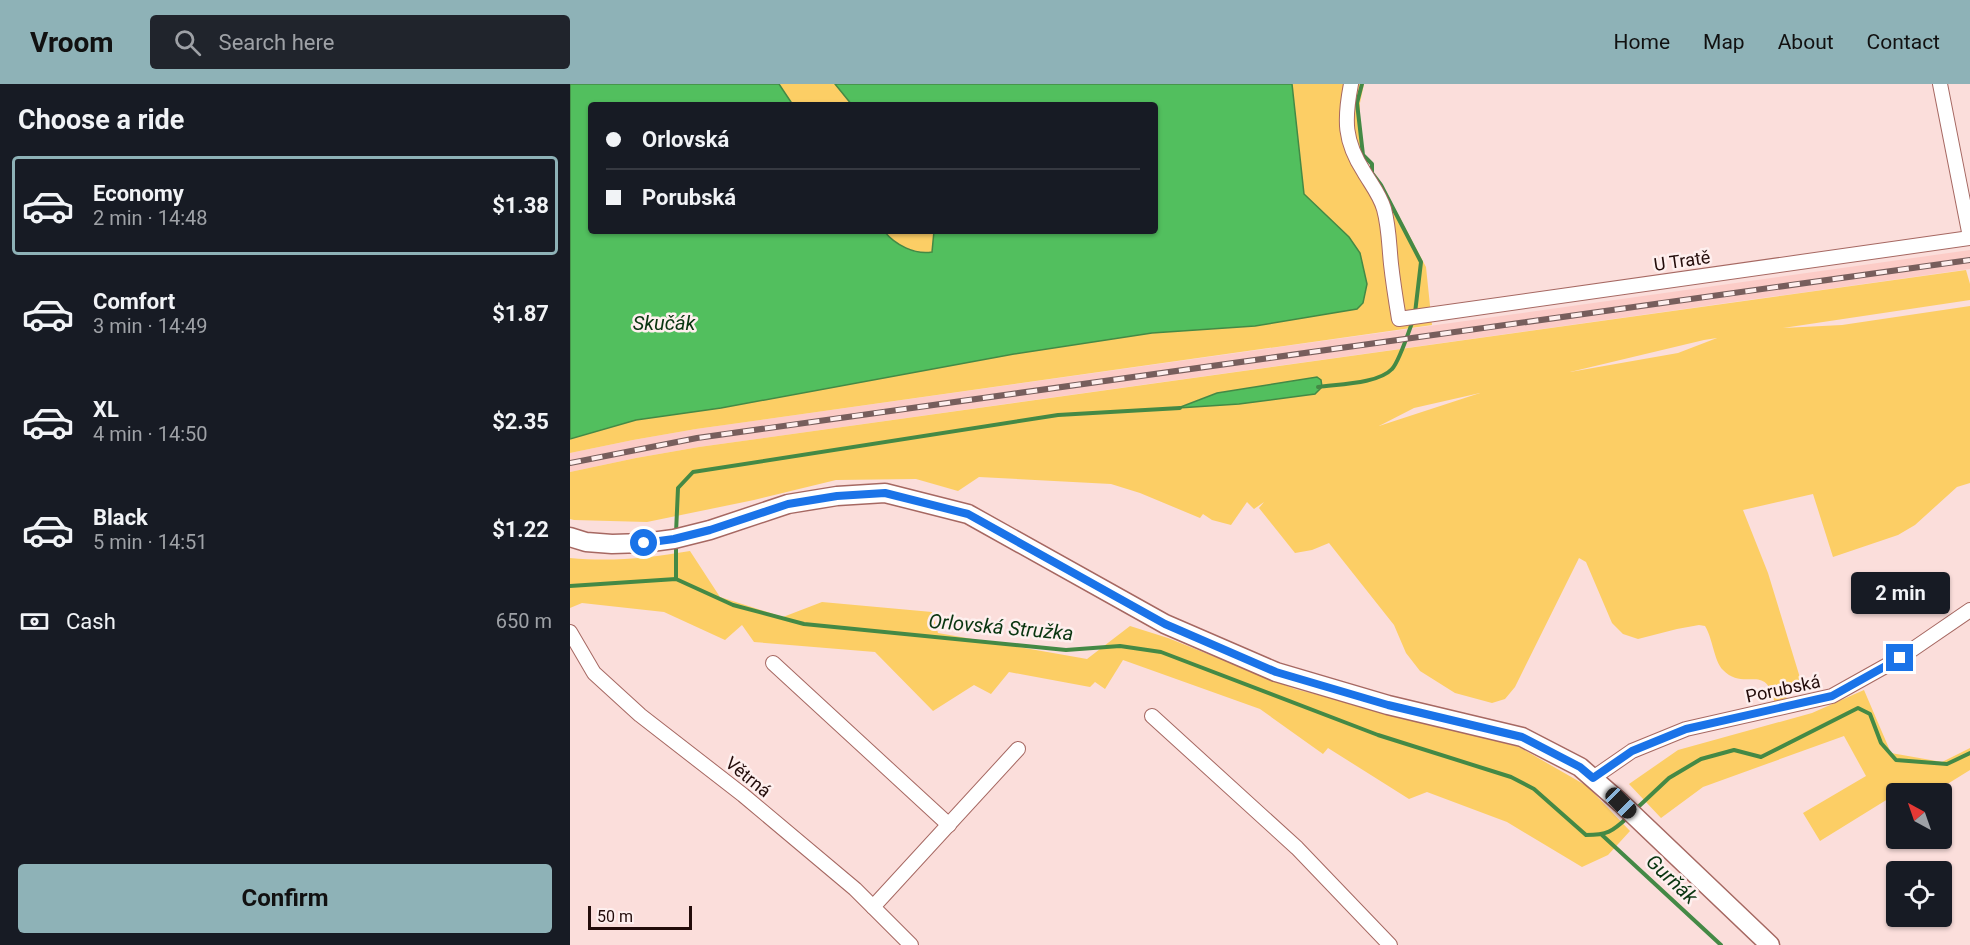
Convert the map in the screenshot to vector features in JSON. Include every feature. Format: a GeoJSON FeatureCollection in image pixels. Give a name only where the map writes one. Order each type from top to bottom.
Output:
{"type":"FeatureCollection","features":[{"type":"Feature","properties":{"kind":"main road"},"geometry":{"type":"LineString","coordinates":[[570,537],[586,542],[612,544],[674,539],[710,530],[788,504],[837,496],[885,493],[968,514],[1165,624],[1276,672],[1388,705],[1522,737],[1580,767],[1770,945]]}},
{"type":"Feature","properties":{"kind":"street","name":"U Tratě"},"geometry":{"type":"LineString","coordinates":[[1351,84],[1346,123],[1348,140],[1354,158],[1375,187],[1384,206],[1388,223],[1391,262],[1402,318],[1970,237]]}},
{"type":"Feature","properties":{"kind":"street"},"geometry":{"type":"LineString","coordinates":[[1940,84],[1970,237]]}},
{"type":"Feature","properties":{"kind":"street","name":"Porubská"},"geometry":{"type":"LineString","coordinates":[[1593,778],[1632,751],[1686,729],[1832,696],[1900,658],[1970,610]]}},
{"type":"Feature","properties":{"kind":"street","name":"Větrná"},"geometry":{"type":"LineString","coordinates":[[570,632],[594,673],[640,715],[743,795],[855,889],[911,945]]}},
{"type":"Feature","properties":{"kind":"street"},"geometry":{"type":"LineString","coordinates":[[773,663],[949,825]]}},
{"type":"Feature","properties":{"kind":"street"},"geometry":{"type":"LineString","coordinates":[[1152,716],[1297,848],[1390,945]]}},
{"type":"Feature","properties":{"kind":"street"},"geometry":{"type":"LineString","coordinates":[[873,907],[1018,749]]}},
{"type":"Feature","properties":{"kind":"shaded area"},"geometry":{"type":"Polygon","coordinates":[[[779,84],[835,84],[850,102],[791,102],[779,84]]]}},
{"type":"Feature","properties":{"kind":"shaded area"},"geometry":{"type":"Polygon","coordinates":[[[1292,84],[1364,84],[1360,103],[1363,156],[1398,214],[1426,267],[1432,325],[696,429],[570,453],[570,439],[636,420],[721,408],[1014,354],[1152,333],[1255,326],[1316,206],[1304,194],[1292,84]]]}},
{"type":"Feature","properties":{"kind":"shaded area"},"geometry":{"type":"Polygon","coordinates":[[[887,234],[934,234],[932,252],[918,252],[905,248],[887,234]]]}},
{"type":"Feature","properties":{"kind":"shaded area"},"geometry":{"type":"Polygon","coordinates":[[[1970,250],[1970,269],[699,447],[570,472],[570,453],[696,429],[1970,250]]]}},
{"type":"Feature","properties":{"kind":"shaded area"},"geometry":{"type":"Polygon","coordinates":[[[1966,270],[1970,284],[1970,300],[1783,328],[1842,325],[1970,306],[1970,483],[1957,487],[1915,525],[1898,535],[1833,557],[1813,494],[1743,510],[1768,573],[1801,681],[1787,689],[1787,701],[1775,705],[1767,684],[1761,680],[1739,679],[1723,670],[1705,626],[1677,629],[1638,639],[1623,634],[1612,623],[1586,562],[1579,558],[1515,687],[1505,699],[1492,703],[1455,693],[1420,671],[1406,653],[1394,625],[1329,543],[1312,550],[1295,553],[1259,508],[1264,502],[1254,509],[1247,502],[1231,525],[1212,520],[1203,514],[1200,518],[1140,493],[1111,484],[979,477],[958,491],[916,479],[836,480],[647,522],[570,519],[570,472],[699,447],[1966,270]],[[1717,338],[1704,340],[1570,372],[1678,353],[1717,338]],[[1317,377],[1216,393],[1180,407],[1194,406],[1317,377]],[[1480,393],[1414,408],[1379,426],[1480,393]]]}},
{"type":"Feature","properties":{"kind":"shaded area"},"geometry":{"type":"Polygon","coordinates":[[[690,551],[720,597],[783,617],[822,602],[932,612],[938,633],[1087,659],[1130,626],[1168,638],[1295,689],[1519,747],[1587,786],[1630,831],[1608,855],[1582,867],[1507,822],[1427,792],[1409,799],[1328,748],[1323,754],[1260,709],[1123,660],[1105,689],[1095,682],[1090,687],[1009,672],[991,694],[974,685],[933,711],[875,652],[754,642],[742,625],[725,640],[664,612],[582,603],[570,608],[570,558],[630,559],[690,551]]]}},
{"type":"Feature","properties":{"kind":"shaded area"},"geometry":{"type":"Polygon","coordinates":[[[1864,690],[1891,753],[1942,762],[1970,748],[1970,770],[1949,783],[1886,783],[1886,800],[1820,841],[1803,813],[1866,776],[1844,736],[1703,787],[1661,818],[1629,784],[1678,750],[1812,713],[1864,690]]]}},
{"type":"Feature","properties":{"kind":"water","name":"Skučák"},"geometry":{"type":"Polygon","coordinates":[[[570,84],[779,84],[791,102],[588,102],[588,234],[887,234],[906,248],[926,253],[932,252],[934,234],[1158,234],[1158,102],[850,102],[835,84],[1292,84],[1304,194],[1349,237],[1360,253],[1367,284],[1363,303],[1357,309],[1255,326],[1152,333],[1014,354],[721,408],[636,420],[570,439],[570,84]]]}},
{"type":"Feature","properties":{"kind":"water"},"geometry":{"type":"Polygon","coordinates":[[[1317,377],[1321,380],[1322,387],[1315,394],[1239,404],[1178,408],[1217,393],[1317,377]]]}},
{"type":"Feature","properties":{"kind":"waterway"},"geometry":{"type":"LineString","coordinates":[[1362,84],[1357,103],[1363,155],[1372,164],[1372,173],[1381,185],[1421,262],[1415,313]]}},
{"type":"Feature","properties":{"kind":"waterway"},"geometry":{"type":"LineString","coordinates":[[1318,387],[1368,380],[1386,374],[1398,360],[1413,320]]}},
{"type":"Feature","properties":{"kind":"waterway"},"geometry":{"type":"LineString","coordinates":[[676,533],[678,488],[693,472],[1058,415],[1180,408]]}},
{"type":"Feature","properties":{"kind":"waterway"},"geometry":{"type":"LineString","coordinates":[[676,544],[676,579]]}},
{"type":"Feature","properties":{"kind":"waterway","name":"Orlovská Stružka"},"geometry":{"type":"LineString","coordinates":[[570,586],[676,579],[733,605],[804,624],[1066,650],[1120,646],[1161,652],[1378,735],[1511,777],[1534,789],[1586,835],[1609,832],[1628,817]]}},
{"type":"Feature","properties":{"kind":"waterway","name":"Orlovská Stružka"},"geometry":{"type":"LineString","coordinates":[[1636,809],[1669,778],[1701,759],[1734,750],[1761,757],[1858,708],[1870,714],[1881,743],[1896,760],[1947,764],[1970,753]]}},
{"type":"Feature","properties":{"kind":"waterway","name":"Gurňák"},"geometry":{"type":"LineString","coordinates":[[1602,835],[1721,945]]}},
{"type":"Feature","properties":{"kind":"railway"},"geometry":{"type":"LineString","coordinates":[[570,463],[697,438],[1970,260]]}},
{"type":"Feature","properties":{"kind":"route"},"geometry":{"type":"LineString","coordinates":[[644,543],[674,539],[710,530],[788,504],[837,496],[885,493],[968,514],[1165,624],[1276,672],[1388,705],[1522,737],[1580,767],[1593,778],[1632,751],[1686,729],[1832,696],[1900,658]]}}]}
